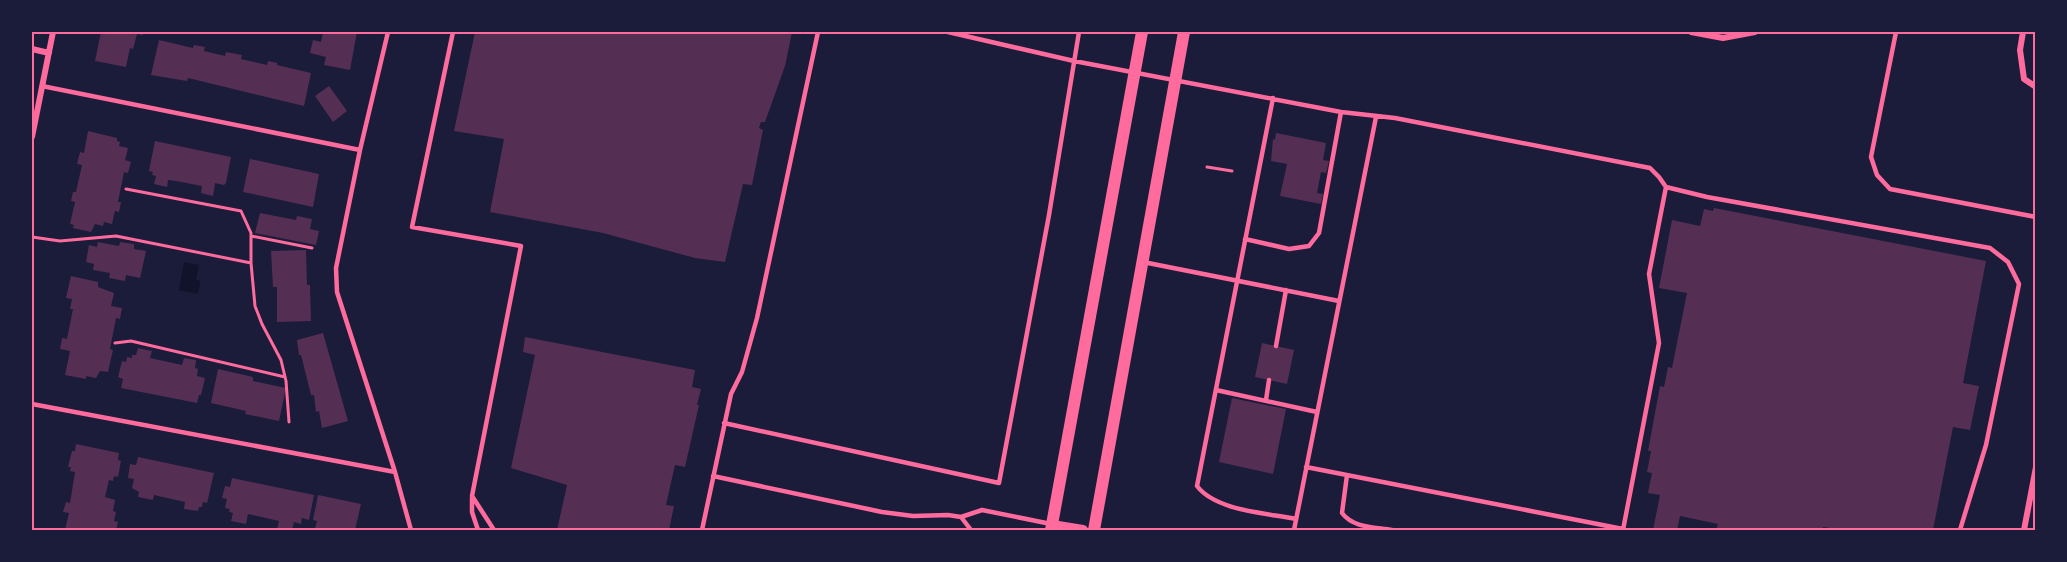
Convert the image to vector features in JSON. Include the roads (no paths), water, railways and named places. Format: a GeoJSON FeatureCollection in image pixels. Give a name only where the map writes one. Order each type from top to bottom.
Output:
{"type":"FeatureCollection","features":[{"type":"Feature","properties":{"kind":"main road"},"geometry":{"type":"LineString","coordinates":[[1052,528],[1142,32]]}},
{"type":"Feature","properties":{"kind":"main road"},"geometry":{"type":"LineString","coordinates":[[1094,531],[1184,32]]}},
{"type":"Feature","properties":{"kind":"street"},"geometry":{"type":"LineString","coordinates":[[32,137],[53,32]]}},
{"type":"Feature","properties":{"kind":"street"},"geometry":{"type":"LineString","coordinates":[[1691,32],[1723,38],[1755,32]]}},
{"type":"Feature","properties":{"kind":"street"},"geometry":{"type":"LineString","coordinates":[[2023,32],[2020,50],[2024,79],[2036,87]]}},
{"type":"Feature","properties":{"kind":"street"},"geometry":{"type":"LineString","coordinates":[[32,50],[49,53]]}},
{"type":"Feature","properties":{"kind":"street"},"geometry":{"type":"LineString","coordinates":[[2024,531],[2036,467]]}},
{"type":"Feature","properties":{"kind":"street"},"geometry":{"type":"LineString","coordinates":[[1052,528],[1083,531]]}},
{"type":"Feature","properties":{"kind":"lane"},"geometry":{"type":"LineString","coordinates":[[388,32],[360,150],[336,268],[337,292],[395,472],[411,531]]}},
{"type":"Feature","properties":{"kind":"lane"},"geometry":{"type":"LineString","coordinates":[[453,32],[412,227],[521,246],[472,496],[472,512],[478,531]]}},
{"type":"Feature","properties":{"kind":"lane"},"geometry":{"type":"LineString","coordinates":[[702,531],[731,394],[742,372],[755,329],[818,32]]}},
{"type":"Feature","properties":{"kind":"lane"},"geometry":{"type":"LineString","coordinates":[[948,32],[1074,61],[1341,112],[1407,121],[1650,168],[1666,187],[1707,197],[1990,248],[2008,262],[2019,284],[1986,445],[1960,531]]}},
{"type":"Feature","properties":{"kind":"lane"},"geometry":{"type":"LineString","coordinates":[[724,423],[999,483],[1049,215],[1078,32]]}},
{"type":"Feature","properties":{"kind":"lane"},"geometry":{"type":"LineString","coordinates":[[1896,32],[1871,157],[1877,175],[1890,189],[2036,217]]}},
{"type":"Feature","properties":{"kind":"lane"},"geometry":{"type":"LineString","coordinates":[[42,86],[360,150]]}},
{"type":"Feature","properties":{"kind":"lane"},"geometry":{"type":"LineString","coordinates":[[1273,98],[1197,486],[1203,494],[1225,506],[1296,519]]}},
{"type":"Feature","properties":{"kind":"lane"},"geometry":{"type":"LineString","coordinates":[[1245,239],[1289,249],[1309,246],[1319,233],[1341,112]]}},
{"type":"Feature","properties":{"kind":"lane"},"geometry":{"type":"LineString","coordinates":[[1294,531],[1376,117]]}},
{"type":"Feature","properties":{"kind":"lane"},"geometry":{"type":"LineString","coordinates":[[1306,467],[1623,530],[1659,343],[1649,274],[1666,187]]}},
{"type":"Feature","properties":{"kind":"lane"},"geometry":{"type":"LineString","coordinates":[[1143,262],[1339,301]]}},
{"type":"Feature","properties":{"kind":"lane"},"geometry":{"type":"LineString","coordinates":[[1276,346],[1286,290]]}},
{"type":"Feature","properties":{"kind":"lane"},"geometry":{"type":"LineString","coordinates":[[1266,400],[1269,380]]}},
{"type":"Feature","properties":{"kind":"lane"},"geometry":{"type":"LineString","coordinates":[[1216,390],[1317,412]]}},
{"type":"Feature","properties":{"kind":"lane"},"geometry":{"type":"LineString","coordinates":[[32,404],[395,472]]}},
{"type":"Feature","properties":{"kind":"lane"},"geometry":{"type":"LineString","coordinates":[[1347,475],[1342,513],[1347,520],[1392,531]]}},
{"type":"Feature","properties":{"kind":"lane"},"geometry":{"type":"LineString","coordinates":[[713,476],[882,512],[913,516],[961,517],[982,510],[1052,528]]}},
{"type":"Feature","properties":{"kind":"lane"},"geometry":{"type":"LineString","coordinates":[[472,496],[494,531]]}},
{"type":"Feature","properties":{"kind":"lane"},"geometry":{"type":"LineString","coordinates":[[961,517],[971,531]]}},
{"type":"Feature","properties":{"kind":"lane"},"geometry":{"type":"LineString","coordinates":[[1584,531],[1587,522]]}}]}
